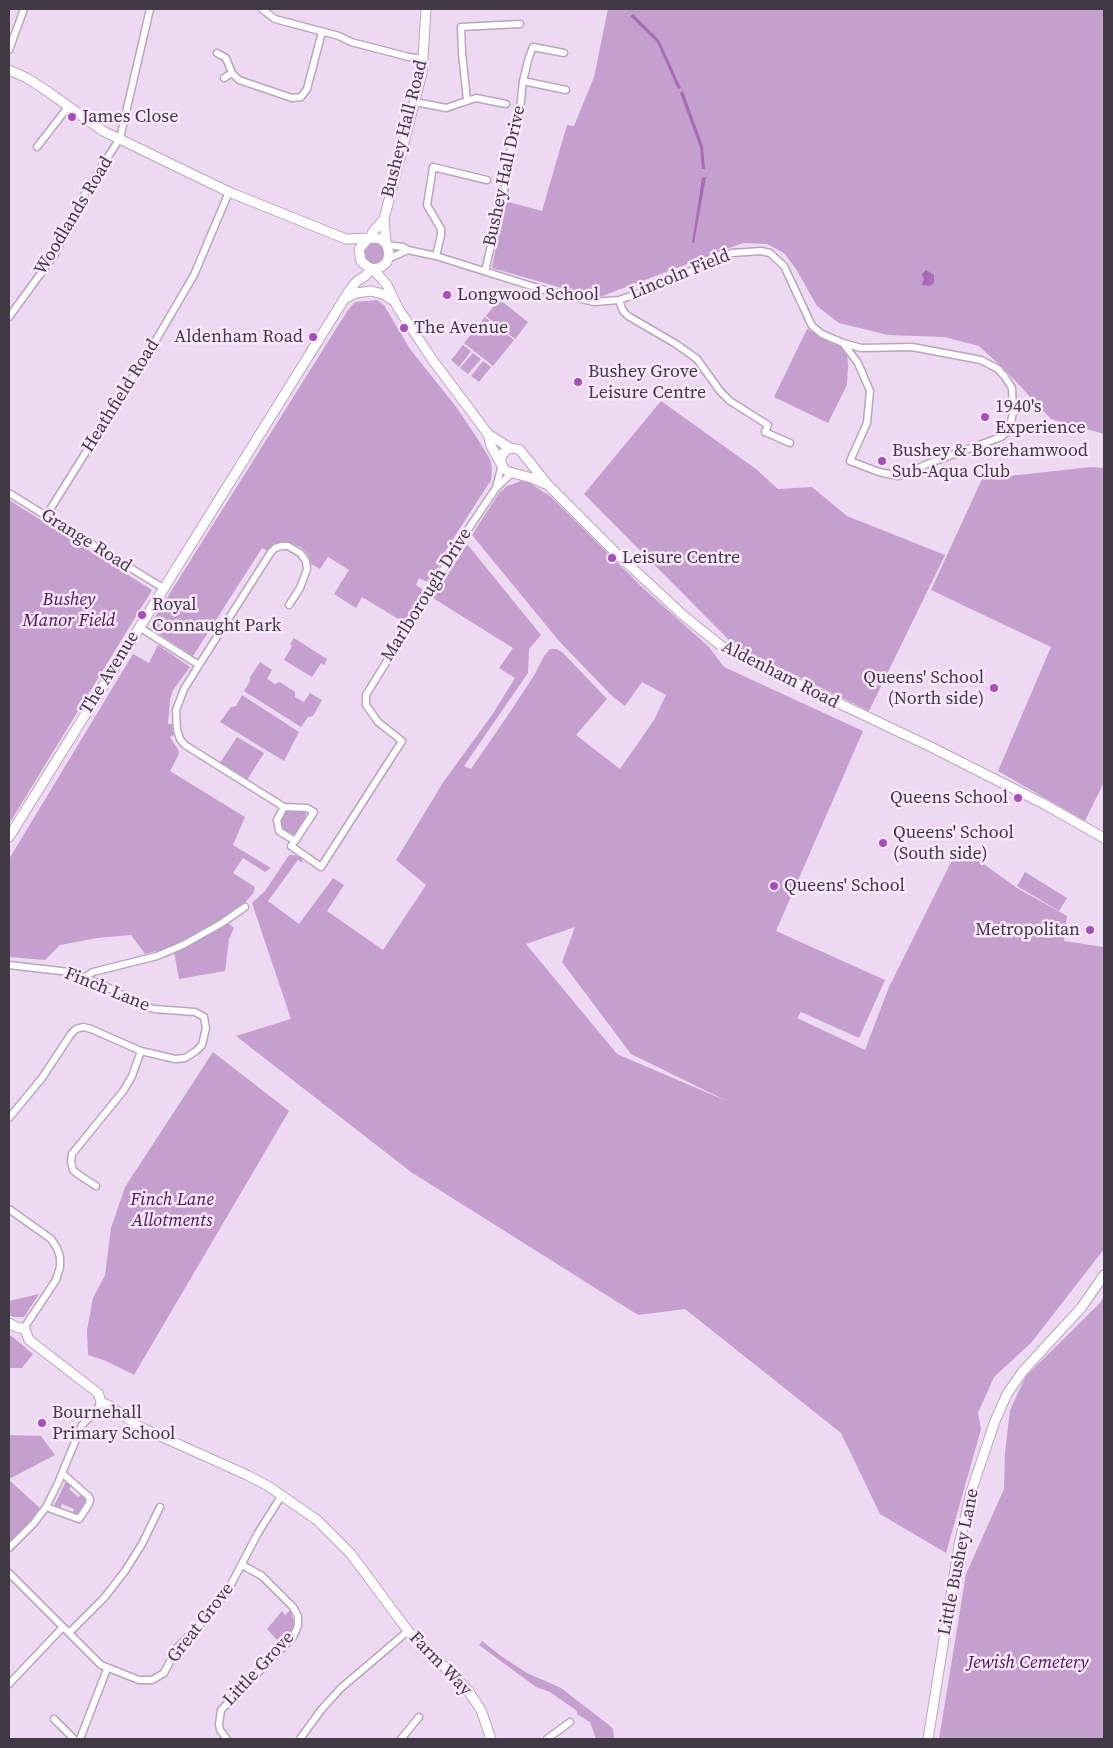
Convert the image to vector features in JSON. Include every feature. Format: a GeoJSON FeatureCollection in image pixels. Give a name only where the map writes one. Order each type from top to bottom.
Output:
{"type":"FeatureCollection","features":[{"type":"Feature","properties":{"kind":"street"},"geometry":{"type":"LineString","coordinates":[[9,50],[24,9]]}},
{"type":"Feature","properties":{"kind":"street","name":"Woodlands Road"},"geometry":{"type":"LineString","coordinates":[[9,316],[55,254],[87,190],[120,138],[150,9]]}},
{"type":"Feature","properties":{"kind":"street"},"geometry":{"type":"LineString","coordinates":[[262,9],[275,19],[359,44],[423,59]]}},
{"type":"Feature","properties":{"kind":"street","name":"Bushey Hall Road"},"geometry":{"type":"LineString","coordinates":[[387,244],[384,219],[415,102],[423,59],[426,9]]}},
{"type":"Feature","properties":{"kind":"street"},"geometry":{"type":"LineString","coordinates":[[467,100],[461,27],[520,24]]}},
{"type":"Feature","properties":{"kind":"street"},"geometry":{"type":"LineString","coordinates":[[217,53],[228,61],[232,74],[239,80],[292,98],[301,97],[306,91],[322,32]]}},
{"type":"Feature","properties":{"kind":"street","name":"Bushey Hall Drive"},"geometry":{"type":"LineString","coordinates":[[485,271],[504,191],[507,165],[520,110],[525,68],[533,47],[564,53]]}},
{"type":"Feature","properties":{"kind":"street"},"geometry":{"type":"LineString","coordinates":[[9,70],[27,78],[103,131],[229,192],[346,239],[378,238],[387,244],[389,250],[387,284]]}},
{"type":"Feature","properties":{"kind":"street"},"geometry":{"type":"LineString","coordinates":[[224,78],[232,74]]}},
{"type":"Feature","properties":{"kind":"street","name":"Bushey Hall Drive"},"geometry":{"type":"LineString","coordinates":[[523,81],[566,90]]}},
{"type":"Feature","properties":{"kind":"street"},"geometry":{"type":"LineString","coordinates":[[415,102],[446,108],[467,100],[480,98],[506,104]]}},
{"type":"Feature","properties":{"kind":"street"},"geometry":{"type":"LineString","coordinates":[[36,147],[68,107]]}},
{"type":"Feature","properties":{"kind":"street"},"geometry":{"type":"LineString","coordinates":[[436,256],[441,230],[426,205],[433,167],[487,180]]}},
{"type":"Feature","properties":{"kind":"street","name":"Heathfield Road"},"geometry":{"type":"LineString","coordinates":[[46,516],[156,340],[194,275],[229,192]]}},
{"type":"Feature","properties":{"kind":"street","name":"Bushey Hall Road"},"geometry":{"type":"LineString","coordinates":[[369,239],[384,219]]}},
{"type":"Feature","properties":{"kind":"street"},"geometry":{"type":"LineString","coordinates":[[346,239],[360,259],[387,284],[395,301],[432,359],[488,434],[510,448],[520,450],[525,458],[522,468],[514,472],[506,470],[491,446],[488,434]]}},
{"type":"Feature","properties":{"kind":"street"},"geometry":{"type":"LineString","coordinates":[[360,259],[359,249],[369,239]]}},
{"type":"Feature","properties":{"kind":"street","name":"Lincoln Field"},"geometry":{"type":"LineString","coordinates":[[387,244],[403,246],[408,250],[436,256],[541,289],[586,300],[605,302],[619,300],[646,291],[732,253],[761,251],[770,253],[784,266],[812,326],[822,334],[862,348],[912,347],[987,362],[1002,373],[1012,388],[1013,413],[1009,430],[1001,437],[898,476],[879,472],[850,461],[867,423],[870,391],[858,363],[844,343]]}},
{"type":"Feature","properties":{"kind":"street"},"geometry":{"type":"LineString","coordinates":[[373,269],[381,267],[388,260],[408,250]]}},
{"type":"Feature","properties":{"kind":"street","name":"The Avenue"},"geometry":{"type":"LineString","coordinates":[[357,281],[360,259]]}},
{"type":"Feature","properties":{"kind":"street","name":"The Avenue"},"geometry":{"type":"LineString","coordinates":[[9,837],[138,627],[345,298],[357,281],[373,269]]}},
{"type":"Feature","properties":{"kind":"street"},"geometry":{"type":"LineString","coordinates":[[345,298],[360,292],[371,291],[383,294],[395,301]]}},
{"type":"Feature","properties":{"kind":"street"},"geometry":{"type":"LineString","coordinates":[[619,300],[623,311],[628,316],[676,344],[697,359],[720,392],[730,401],[768,425],[765,432],[790,443]]}},
{"type":"Feature","properties":{"kind":"street"},"geometry":{"type":"LineString","coordinates":[[501,464],[503,452],[510,448]]}},
{"type":"Feature","properties":{"kind":"street","name":"Aldenham Road"},"geometry":{"type":"LineString","coordinates":[[525,458],[548,485],[664,598],[720,645],[838,704],[931,747],[1044,804],[1104,838]]}},
{"type":"Feature","properties":{"kind":"street","name":"Marlborough Drive"},"geometry":{"type":"LineString","coordinates":[[496,488],[501,464]]}},
{"type":"Feature","properties":{"kind":"street","name":"Marlborough Drive"},"geometry":{"type":"LineString","coordinates":[[293,844],[321,867],[402,741],[378,722],[366,705],[366,695],[461,540],[496,488],[514,472]]}},
{"type":"Feature","properties":{"kind":"street","name":"Aldenham Road"},"geometry":{"type":"LineString","coordinates":[[514,472],[548,485]]}},
{"type":"Feature","properties":{"kind":"street","name":"Grange Road"},"geometry":{"type":"LineString","coordinates":[[9,493],[163,588]]}},
{"type":"Feature","properties":{"kind":"street"},"geometry":{"type":"LineString","coordinates":[[284,807],[277,820],[277,825],[279,831],[293,844],[314,812],[307,808],[284,807],[191,750],[180,739],[176,720],[179,699],[184,689],[271,552],[275,548],[282,546],[288,546],[300,553],[306,562],[307,569],[300,588],[289,605]]}},
{"type":"Feature","properties":{"kind":"street"},"geometry":{"type":"LineString","coordinates":[[138,627],[199,665]]}},
{"type":"Feature","properties":{"kind":"street"},"geometry":{"type":"LineString","coordinates":[[84,978],[93,972],[134,963],[172,950],[208,932],[245,907]]}},
{"type":"Feature","properties":{"kind":"street","name":"Finch Lane"},"geometry":{"type":"LineString","coordinates":[[9,965],[69,972],[103,985],[138,1004],[154,1009],[195,1012],[204,1017],[206,1034],[202,1045],[193,1054],[185,1058],[174,1059],[141,1051]]}},
{"type":"Feature","properties":{"kind":"street"},"geometry":{"type":"LineString","coordinates":[[9,1118],[42,1078],[76,1029],[84,1027],[91,1029],[141,1051],[132,1076],[124,1090],[72,1154],[72,1166],[75,1172],[96,1186]]}},
{"type":"Feature","properties":{"kind":"street"},"geometry":{"type":"LineString","coordinates":[[9,1209],[51,1239],[60,1257],[59,1273],[25,1329],[9,1323]]}},
{"type":"Feature","properties":{"kind":"street","name":"Little Bushey Lane"},"geometry":{"type":"LineString","coordinates":[[928,1739],[958,1546],[971,1492],[995,1421],[1007,1394],[1023,1370],[1080,1308],[1104,1275]]}},
{"type":"Feature","properties":{"kind":"street","name":"Farm Way"},"geometry":{"type":"LineString","coordinates":[[25,1329],[29,1340],[98,1393],[101,1402],[140,1427],[247,1474],[282,1495],[317,1520],[361,1566],[408,1631],[471,1693],[481,1710],[492,1739]]}},
{"type":"Feature","properties":{"kind":"street"},"geometry":{"type":"LineString","coordinates":[[9,1548],[34,1523],[46,1507],[82,1426],[96,1411],[101,1402]]}},
{"type":"Feature","properties":{"kind":"street"},"geometry":{"type":"LineString","coordinates":[[46,1507],[79,1519],[90,1501],[88,1496],[62,1473]]}},
{"type":"Feature","properties":{"kind":"street","name":"Great Grove"},"geometry":{"type":"LineString","coordinates":[[107,1669],[142,1681],[152,1680],[160,1676],[177,1648],[222,1599],[242,1565],[258,1532],[282,1495]]}},
{"type":"Feature","properties":{"kind":"street"},"geometry":{"type":"LineString","coordinates":[[69,1633],[104,1598],[125,1572],[142,1544],[160,1506]]}},
{"type":"Feature","properties":{"kind":"street","name":"Little Grove"},"geometry":{"type":"LineString","coordinates":[[226,1738],[219,1724],[221,1710],[294,1637],[298,1626],[298,1616],[293,1606],[262,1576],[242,1565]]}},
{"type":"Feature","properties":{"kind":"street"},"geometry":{"type":"LineString","coordinates":[[9,1573],[100,1665],[107,1669],[80,1739]]}},
{"type":"Feature","properties":{"kind":"street"},"geometry":{"type":"LineString","coordinates":[[9,1684],[63,1627]]}},
{"type":"Feature","properties":{"kind":"street"},"geometry":{"type":"LineString","coordinates":[[300,1739],[326,1704],[341,1688],[408,1631]]}},
{"type":"Feature","properties":{"kind":"street"},"geometry":{"type":"LineString","coordinates":[[401,1739],[419,1717]]}},
{"type":"Feature","properties":{"kind":"street"},"geometry":{"type":"LineString","coordinates":[[54,1719],[74,1739]]}},
{"type":"Feature","properties":{"kind":"street"},"geometry":{"type":"LineString","coordinates":[[547,1739],[570,1722]]}},
{"type":"Feature","properties":{"kind":"green space"},"geometry":{"type":"Polygon","coordinates":[[[608,9],[1104,9],[1104,434],[1051,419],[1006,371],[979,346],[944,337],[888,335],[839,323],[817,306],[796,269],[784,253],[767,244],[743,243],[597,298],[492,268],[505,201],[542,211],[567,125],[574,126],[594,77],[608,9]]]}},
{"type":"Feature","properties":{"kind":"green space"},"geometry":{"type":"Polygon","coordinates":[[[371,242],[381,244],[385,253],[381,262],[375,265],[365,263],[361,250],[371,242]]]}},
{"type":"Feature","properties":{"kind":"green space"},"geometry":{"type":"Polygon","coordinates":[[[499,299],[528,322],[515,339],[486,316],[499,299]]]}},
{"type":"Feature","properties":{"kind":"green space"},"geometry":{"type":"Polygon","coordinates":[[[377,300],[384,305],[410,349],[457,408],[477,438],[490,459],[492,468],[491,480],[439,561],[440,565],[429,581],[427,582],[419,578],[416,585],[424,592],[405,623],[362,597],[356,608],[334,594],[349,570],[328,557],[320,569],[311,564],[308,555],[301,547],[289,543],[279,543],[268,551],[262,548],[193,656],[156,632],[156,624],[153,620],[348,310],[355,302],[377,300]]]}},
{"type":"Feature","properties":{"kind":"green space"},"geometry":{"type":"Polygon","coordinates":[[[485,317],[514,340],[493,366],[464,343],[485,317]]]}},
{"type":"Feature","properties":{"kind":"green space"},"geometry":{"type":"Polygon","coordinates":[[[807,329],[847,349],[847,385],[828,423],[774,397],[807,329]]]}},
{"type":"Feature","properties":{"kind":"green space"},"geometry":{"type":"Polygon","coordinates":[[[463,345],[471,351],[459,367],[451,360],[463,345]]]}},
{"type":"Feature","properties":{"kind":"green space"},"geometry":{"type":"Polygon","coordinates":[[[473,353],[481,359],[468,374],[460,368],[473,353]]]}},
{"type":"Feature","properties":{"kind":"green space"},"geometry":{"type":"Polygon","coordinates":[[[483,361],[491,367],[479,382],[471,376],[483,361]]]}},
{"type":"Feature","properties":{"kind":"green space"},"geometry":{"type":"Polygon","coordinates":[[[661,401],[756,469],[778,489],[812,487],[847,516],[945,555],[869,711],[735,646],[584,494],[661,401]]]}},
{"type":"Feature","properties":{"kind":"green space"},"geometry":{"type":"Polygon","coordinates":[[[1091,467],[1104,468],[1104,782],[1085,821],[998,771],[1051,647],[931,590],[982,479],[1091,467]]]}},
{"type":"Feature","properties":{"kind":"green space"},"geometry":{"type":"Polygon","coordinates":[[[521,481],[528,482],[550,496],[642,587],[709,647],[724,667],[863,731],[776,931],[885,980],[859,1038],[801,1012],[797,1018],[865,1050],[889,987],[959,846],[1017,888],[1067,916],[1064,941],[1104,947],[1104,1249],[1031,1343],[994,1377],[978,1413],[981,1429],[946,1553],[880,1514],[841,1433],[685,1309],[638,1315],[411,1172],[236,1036],[291,1019],[252,903],[265,891],[289,855],[301,858],[303,863],[298,860],[268,901],[299,924],[333,878],[344,885],[327,911],[383,950],[426,885],[396,860],[444,781],[492,715],[515,678],[499,668],[513,648],[433,598],[467,544],[541,635],[529,649],[528,673],[464,766],[471,769],[550,649],[557,649],[563,653],[607,699],[576,735],[620,769],[654,720],[666,695],[642,682],[625,706],[611,695],[559,641],[472,535],[499,493],[507,486],[521,481]],[[575,927],[526,944],[617,1054],[729,1102],[631,1054],[562,962],[575,927]]]}},
{"type":"Feature","properties":{"kind":"green space","name":"Bushey Manor Field"},"geometry":{"type":"Polygon","coordinates":[[[9,500],[152,590],[9,824],[9,500]]]}},
{"type":"Feature","properties":{"kind":"green space"},"geometry":{"type":"Polygon","coordinates":[[[294,638],[327,659],[324,665],[321,663],[312,677],[284,660],[294,638]]]}},
{"type":"Feature","properties":{"kind":"green space"},"geometry":{"type":"Polygon","coordinates":[[[158,645],[190,667],[173,690],[170,700],[168,724],[174,724],[176,734],[170,737],[179,751],[170,771],[245,817],[233,845],[271,868],[265,872],[243,858],[233,873],[255,887],[254,892],[245,903],[190,938],[164,949],[145,954],[131,935],[97,938],[60,945],[45,960],[9,957],[9,859],[133,654],[149,663],[158,645]]]}},
{"type":"Feature","properties":{"kind":"green space"},"geometry":{"type":"Polygon","coordinates":[[[260,662],[272,670],[267,679],[275,684],[280,682],[295,692],[295,697],[304,702],[310,693],[322,700],[313,716],[308,717],[301,727],[244,691],[250,681],[250,677],[260,662]]]}},
{"type":"Feature","properties":{"kind":"green space"},"geometry":{"type":"Polygon","coordinates":[[[242,695],[299,732],[284,761],[220,722],[231,707],[236,706],[242,695]]]}},
{"type":"Feature","properties":{"kind":"green space"},"geometry":{"type":"Polygon","coordinates":[[[237,737],[264,753],[247,780],[220,763],[237,737]]]}},
{"type":"Feature","properties":{"kind":"green space"},"geometry":{"type":"Polygon","coordinates":[[[303,810],[306,813],[306,818],[296,834],[292,835],[281,828],[279,821],[286,811],[303,810]]]}},
{"type":"Feature","properties":{"kind":"green space"},"geometry":{"type":"Polygon","coordinates":[[[1025,872],[1067,898],[1059,911],[1017,886],[1025,872]]]}},
{"type":"Feature","properties":{"kind":"green space"},"geometry":{"type":"Polygon","coordinates":[[[228,923],[234,928],[229,939],[225,971],[179,979],[174,952],[228,923]]]}},
{"type":"Feature","properties":{"kind":"green space","name":"Finch Lane Allotments"},"geometry":{"type":"Polygon","coordinates":[[[213,1052],[289,1111],[134,1375],[106,1361],[88,1355],[87,1330],[93,1298],[105,1275],[111,1228],[125,1187],[213,1052]]]}},
{"type":"Feature","properties":{"kind":"green space"},"geometry":{"type":"Polygon","coordinates":[[[39,1294],[24,1317],[9,1315],[9,1301],[39,1294]]]}},
{"type":"Feature","properties":{"kind":"green space","name":"Jewish Cemetery"},"geometry":{"type":"Polygon","coordinates":[[[1104,1296],[1104,1739],[939,1739],[966,1574],[1004,1489],[1005,1453],[1010,1410],[1026,1376],[1100,1303],[1104,1296]]]}},
{"type":"Feature","properties":{"kind":"green space"},"geometry":{"type":"Polygon","coordinates":[[[9,1334],[33,1354],[22,1368],[9,1368],[9,1334]]]}},
{"type":"Feature","properties":{"kind":"green space"},"geometry":{"type":"Polygon","coordinates":[[[9,1435],[41,1436],[55,1455],[9,1479],[9,1435]]]}},
{"type":"Feature","properties":{"kind":"green space"},"geometry":{"type":"Polygon","coordinates":[[[67,1479],[73,1484],[69,1489],[78,1497],[82,1494],[88,1501],[77,1517],[72,1515],[74,1509],[62,1504],[60,1510],[53,1508],[67,1479]]]}},
{"type":"Feature","properties":{"kind":"green space"},"geometry":{"type":"Polygon","coordinates":[[[9,1480],[40,1508],[33,1519],[9,1543],[9,1480]]]}},
{"type":"Feature","properties":{"kind":"green space"},"geometry":{"type":"Polygon","coordinates":[[[290,1610],[294,1621],[292,1630],[278,1641],[267,1629],[282,1611],[285,1615],[290,1610]]]}},
{"type":"Feature","properties":{"kind":"green space"},"geometry":{"type":"Polygon","coordinates":[[[482,1641],[527,1673],[561,1688],[609,1725],[613,1729],[614,1739],[596,1739],[590,1722],[550,1692],[536,1687],[479,1645],[482,1641]]]}},
{"type":"Feature","properties":{"kind":"shaded area"},"geometry":{"type":"Polygon","coordinates":[[[633,14],[659,40],[681,88],[678,89],[657,42],[630,16],[633,14]]]}},
{"type":"Feature","properties":{"kind":"shaded area"},"geometry":{"type":"Polygon","coordinates":[[[683,91],[703,146],[705,169],[702,169],[700,147],[680,93],[683,91]]]}},
{"type":"Feature","properties":{"kind":"shaded area"},"geometry":{"type":"Polygon","coordinates":[[[706,177],[694,243],[692,243],[702,178],[706,177]]]}},
{"type":"Feature","properties":{"kind":"shaded area"},"geometry":{"type":"Polygon","coordinates":[[[926,270],[934,275],[934,283],[930,286],[922,285],[924,280],[922,274],[926,270]]]}},
{"type":"Feature","properties":{"kind":"place","name":"James Close"},"geometry":{"type":"Point","coordinates":[72,117]}},
{"type":"Feature","properties":{"kind":"place","name":"Longwood School"},"geometry":{"type":"Point","coordinates":[447,295]}},
{"type":"Feature","properties":{"kind":"place","name":"The Avenue"},"geometry":{"type":"Point","coordinates":[404,328]}},
{"type":"Feature","properties":{"kind":"place","name":"Aldenham Road"},"geometry":{"type":"Point","coordinates":[313,337]}},
{"type":"Feature","properties":{"kind":"place","name":"Bushey Grove Leisure Centre"},"geometry":{"type":"Point","coordinates":[578,382]}},
{"type":"Feature","properties":{"kind":"place","name":"1940's Experience"},"geometry":{"type":"Point","coordinates":[985,417]}},
{"type":"Feature","properties":{"kind":"place","name":"Bushey & Borehamwood Sub-Aqua Club"},"geometry":{"type":"Point","coordinates":[882,461]}},
{"type":"Feature","properties":{"kind":"place","name":"Leisure Centre"},"geometry":{"type":"Point","coordinates":[612,558]}},
{"type":"Feature","properties":{"kind":"place","name":"Royal Connaught Park"},"geometry":{"type":"Point","coordinates":[142,615]}},
{"type":"Feature","properties":{"kind":"place","name":"Queens' School (North side)"},"geometry":{"type":"Point","coordinates":[994,688]}},
{"type":"Feature","properties":{"kind":"place","name":"Queens School"},"geometry":{"type":"Point","coordinates":[1018,798]}},
{"type":"Feature","properties":{"kind":"place","name":"Queens' School (South side)"},"geometry":{"type":"Point","coordinates":[883,843]}},
{"type":"Feature","properties":{"kind":"place","name":"Queens' School"},"geometry":{"type":"Point","coordinates":[774,886]}},
{"type":"Feature","properties":{"kind":"place","name":"Metropolitan"},"geometry":{"type":"Point","coordinates":[1090,930]}},
{"type":"Feature","properties":{"kind":"place","name":"Bournehall Primary School"},"geometry":{"type":"Point","coordinates":[42,1423]}}]}
